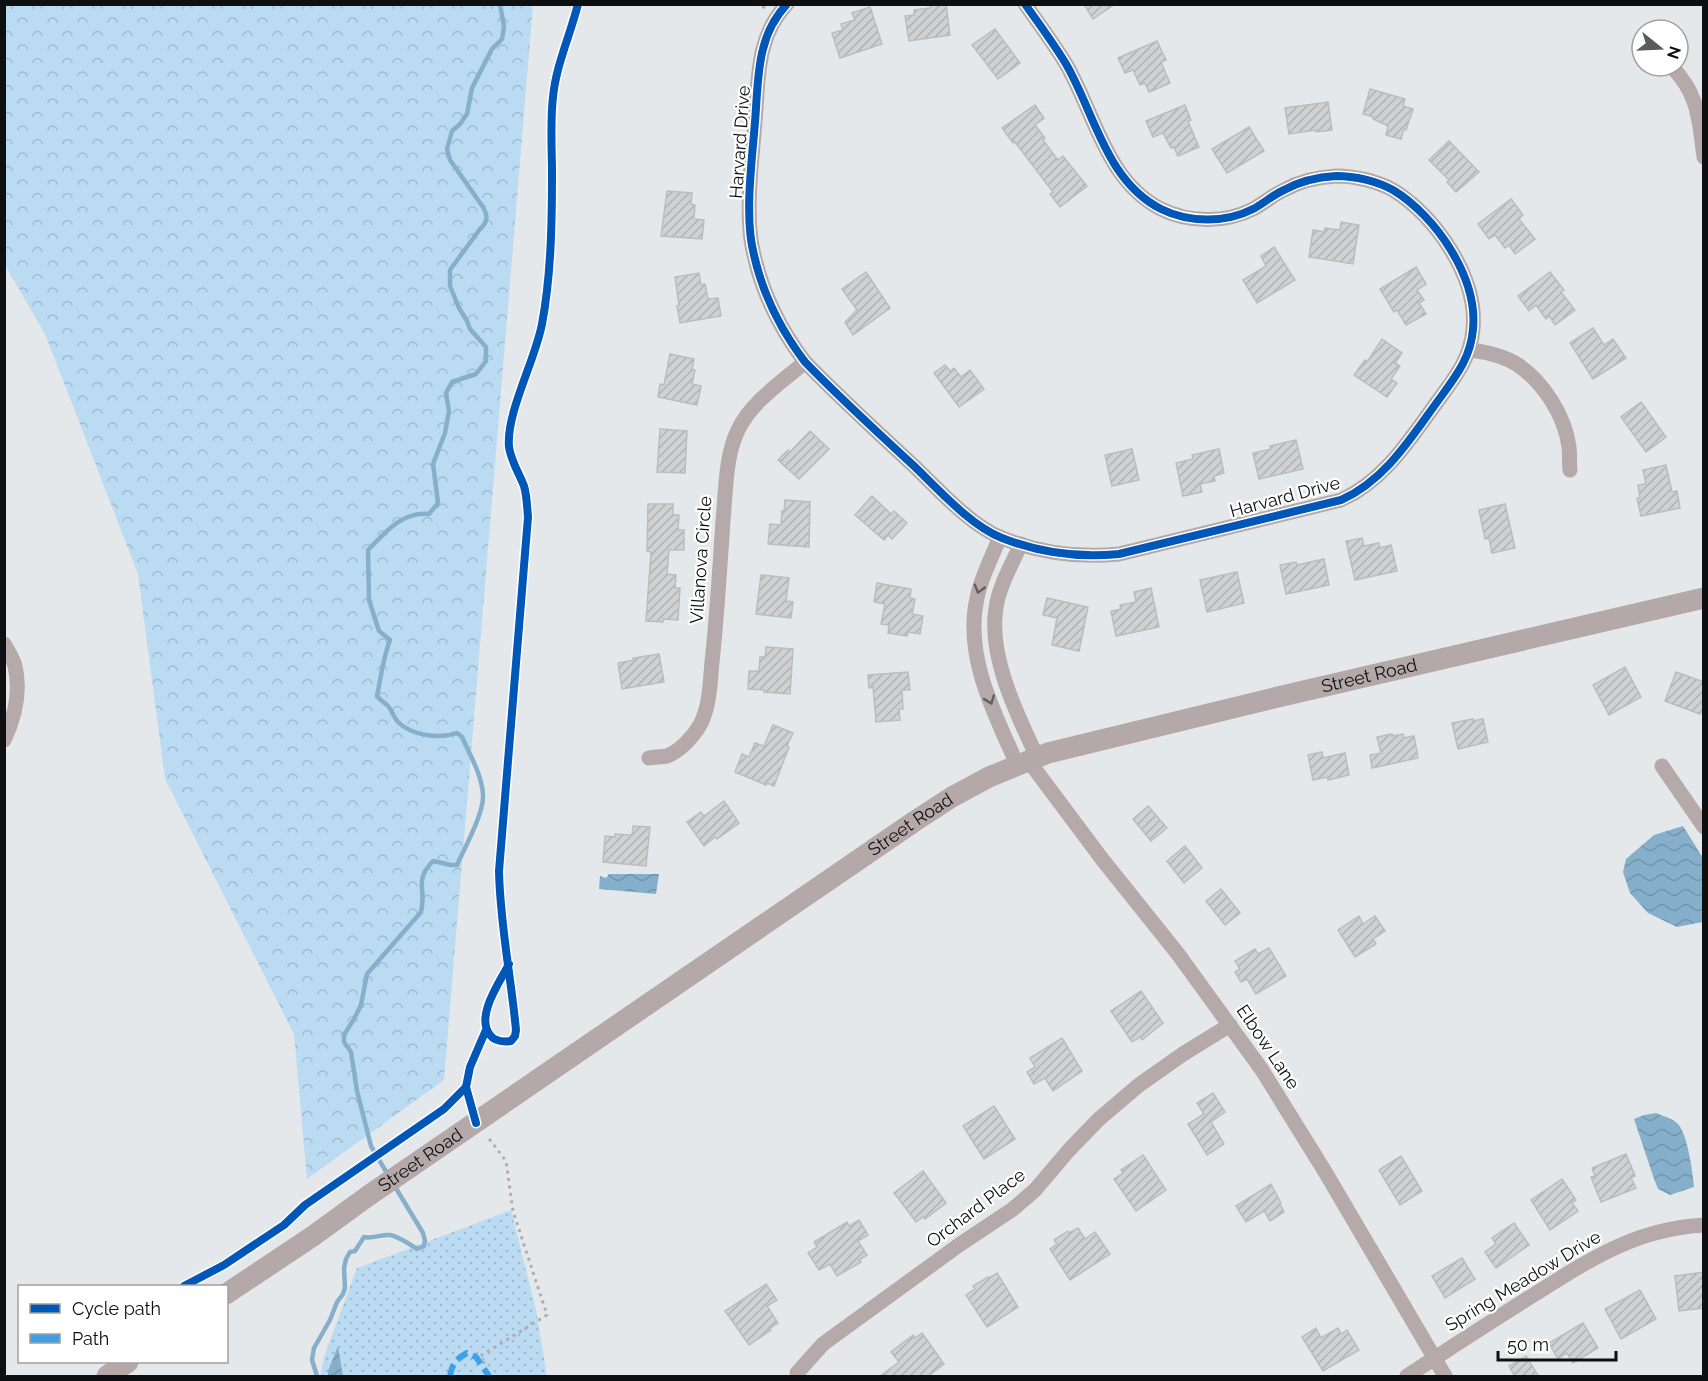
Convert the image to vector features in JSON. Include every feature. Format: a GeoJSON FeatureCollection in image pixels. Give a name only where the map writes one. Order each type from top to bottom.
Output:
{"type":"FeatureCollection","features":[{"type":"Feature","properties":{"kind":"main road","name":"Street Road"},"geometry":{"type":"LineString","coordinates":[[228,1293],[943,803],[989,777],[1048,753],[1278,696],[1704,598]]}},
{"type":"Feature","properties":{"kind":"main road"},"geometry":{"type":"LineString","coordinates":[[107,1377],[127,1363]]}},
{"type":"Feature","properties":{"kind":"street","name":"Harvard Drive"},"geometry":{"type":"LineString","coordinates":[[787,4],[769,30],[762,50],[750,187],[750,235],[753,253],[769,303],[782,328],[805,362],[962,512],[1000,537],[1021,544],[1071,555],[1095,556],[1119,554],[1341,500],[1371,482],[1392,463],[1457,375],[1470,350],[1473,307],[1469,286],[1446,243],[1412,203],[1392,190],[1362,179],[1338,176],[1307,181],[1285,189],[1252,210],[1230,217],[1208,220],[1183,218],[1161,209],[1142,197],[1125,181],[1113,162],[1067,65],[1025,4]]}},
{"type":"Feature","properties":{"kind":"street"},"geometry":{"type":"LineString","coordinates":[[1682,78],[1697,107],[1704,157]]}},
{"type":"Feature","properties":{"kind":"street"},"geometry":{"type":"LineString","coordinates":[[1470,350],[1483,351],[1501,357],[1517,364],[1530,375],[1549,398],[1559,416],[1569,446],[1570,470]]}},
{"type":"Feature","properties":{"kind":"street","name":"Villanova Circle"},"geometry":{"type":"LineString","coordinates":[[649,758],[667,756],[680,748],[691,738],[705,711],[714,641],[727,475],[737,431],[745,416],[805,362]]}},
{"type":"Feature","properties":{"kind":"street"},"geometry":{"type":"LineString","coordinates":[[1000,537],[976,599],[973,629],[975,649],[979,669],[1000,726],[1028,760]]}},
{"type":"Feature","properties":{"kind":"street"},"geometry":{"type":"LineString","coordinates":[[1021,544],[999,596],[994,630],[996,652],[1028,760]]}},
{"type":"Feature","properties":{"kind":"street"},"geometry":{"type":"LineString","coordinates":[[4,644],[15,664],[18,683],[17,702],[12,723],[4,740]]}},
{"type":"Feature","properties":{"kind":"street","name":"Elbow Lane"},"geometry":{"type":"LineString","coordinates":[[1028,760],[1094,849],[1178,954],[1262,1070],[1324,1170],[1445,1377]]}},
{"type":"Feature","properties":{"kind":"street"},"geometry":{"type":"LineString","coordinates":[[1662,766],[1704,827]]}},
{"type":"Feature","properties":{"kind":"street","name":"Orchard Place"},"geometry":{"type":"LineString","coordinates":[[797,1373],[823,1344],[1013,1209],[1035,1190],[1099,1119],[1139,1085],[1230,1025]]}},
{"type":"Feature","properties":{"kind":"street","name":"Spring Meadow Drive"},"geometry":{"type":"LineString","coordinates":[[1407,1377],[1515,1306],[1609,1250],[1641,1237],[1676,1228],[1704,1225]]}},
{"type":"Feature","properties":{"kind":"path"},"geometry":{"type":"LineString","coordinates":[[476,1123],[506,1161],[513,1211],[547,1315],[482,1355],[486,1371]]}},
{"type":"Feature","properties":{"kind":"green space"},"geometry":{"type":"Polygon","coordinates":[[[4,5],[533,5],[444,1080],[307,1179],[294,1034],[165,779],[138,574],[45,334],[5,265],[4,5]]]}},
{"type":"Feature","properties":{"kind":"green space"},"geometry":{"type":"Polygon","coordinates":[[[511,1210],[536,1310],[547,1376],[320,1376],[325,1354],[357,1268],[511,1210]]]}},
{"type":"Feature","properties":{"kind":"water"},"geometry":{"type":"Polygon","coordinates":[[[1683,826],[1703,858],[1703,922],[1677,927],[1648,913],[1630,893],[1623,872],[1626,859],[1654,835],[1683,826]]]}},
{"type":"Feature","properties":{"kind":"water"},"geometry":{"type":"Polygon","coordinates":[[[609,874],[659,874],[656,894],[599,889],[600,876],[606,878],[609,874]]]}},
{"type":"Feature","properties":{"kind":"water"},"geometry":{"type":"Polygon","coordinates":[[[1656,1113],[1681,1127],[1689,1153],[1694,1187],[1670,1195],[1658,1189],[1634,1119],[1656,1113]]]}},
{"type":"Feature","properties":{"kind":"water"},"geometry":{"type":"Polygon","coordinates":[[[338,1346],[343,1376],[328,1376],[328,1371],[338,1346]]]}},
{"type":"Feature","properties":{"kind":"building"},"geometry":{"type":"Polygon","coordinates":[[[930,4],[946,4],[950,35],[909,41],[905,16],[914,15],[914,10],[930,8],[930,4]]]}},
{"type":"Feature","properties":{"kind":"building"},"geometry":{"type":"Polygon","coordinates":[[[1084,4],[1115,4],[1093,19],[1084,4]]]}},
{"type":"Feature","properties":{"kind":"building"},"geometry":{"type":"Polygon","coordinates":[[[870,7],[882,44],[840,58],[832,33],[843,30],[841,24],[855,20],[852,13],[870,7]]]}},
{"type":"Feature","properties":{"kind":"building"},"geometry":{"type":"Polygon","coordinates":[[[995,29],[1020,63],[998,79],[972,45],[995,29]]]}},
{"type":"Feature","properties":{"kind":"building"},"geometry":{"type":"Polygon","coordinates":[[[1157,41],[1166,60],[1161,62],[1170,83],[1149,92],[1145,83],[1140,85],[1133,70],[1125,73],[1118,58],[1157,41]]]}},
{"type":"Feature","properties":{"kind":"building"},"geometry":{"type":"Polygon","coordinates":[[[1370,89],[1405,99],[1403,106],[1413,109],[1401,139],[1386,135],[1388,126],[1373,119],[1374,117],[1363,114],[1370,89]]]}},
{"type":"Feature","properties":{"kind":"building"},"geometry":{"type":"Polygon","coordinates":[[[1328,102],[1332,130],[1289,134],[1285,108],[1328,102]]]}},
{"type":"Feature","properties":{"kind":"building"},"geometry":{"type":"Polygon","coordinates":[[[1035,105],[1044,118],[1035,125],[1045,138],[1043,140],[1058,160],[1063,156],[1087,186],[1060,207],[1050,194],[1053,192],[1002,128],[1035,105]]]}},
{"type":"Feature","properties":{"kind":"building"},"geometry":{"type":"Polygon","coordinates":[[[1185,105],[1191,120],[1188,121],[1199,147],[1178,156],[1163,133],[1153,137],[1146,121],[1185,105]]]}},
{"type":"Feature","properties":{"kind":"building"},"geometry":{"type":"Polygon","coordinates":[[[1249,127],[1264,151],[1227,173],[1212,149],[1249,127]]]}},
{"type":"Feature","properties":{"kind":"building"},"geometry":{"type":"Polygon","coordinates":[[[1449,141],[1479,172],[1456,192],[1447,182],[1449,180],[1429,160],[1449,141]]]}},
{"type":"Feature","properties":{"kind":"building"},"geometry":{"type":"Polygon","coordinates":[[[667,191],[692,193],[691,204],[695,205],[694,219],[704,220],[702,239],[661,236],[667,191]]]}},
{"type":"Feature","properties":{"kind":"building"},"geometry":{"type":"Polygon","coordinates":[[[1511,199],[1523,215],[1519,219],[1535,239],[1515,254],[1509,245],[1505,248],[1495,235],[1489,239],[1478,224],[1511,199]]]}},
{"type":"Feature","properties":{"kind":"building"},"geometry":{"type":"Polygon","coordinates":[[[1341,222],[1359,225],[1353,264],[1309,257],[1313,230],[1324,232],[1325,228],[1340,230],[1341,222]]]}},
{"type":"Feature","properties":{"kind":"building"},"geometry":{"type":"Polygon","coordinates":[[[1274,247],[1295,280],[1257,303],[1243,280],[1266,266],[1261,256],[1274,247]]]}},
{"type":"Feature","properties":{"kind":"building"},"geometry":{"type":"Polygon","coordinates":[[[1416,267],[1426,284],[1417,290],[1424,300],[1419,303],[1426,314],[1406,325],[1397,310],[1394,312],[1380,289],[1416,267]]]}},
{"type":"Feature","properties":{"kind":"building"},"geometry":{"type":"Polygon","coordinates":[[[866,272],[890,308],[853,335],[845,322],[857,310],[842,289],[866,272]]]}},
{"type":"Feature","properties":{"kind":"building"},"geometry":{"type":"Polygon","coordinates":[[[1550,272],[1564,290],[1561,292],[1575,310],[1555,325],[1549,316],[1546,319],[1536,305],[1529,311],[1518,296],[1550,272]]]}},
{"type":"Feature","properties":{"kind":"building"},"geometry":{"type":"Polygon","coordinates":[[[699,273],[701,285],[705,284],[708,299],[718,298],[721,316],[680,323],[675,277],[699,273]]]}},
{"type":"Feature","properties":{"kind":"building"},"geometry":{"type":"Polygon","coordinates":[[[1593,328],[1604,345],[1613,339],[1626,358],[1593,379],[1570,343],[1593,328]]]}},
{"type":"Feature","properties":{"kind":"building"},"geometry":{"type":"Polygon","coordinates":[[[1382,339],[1402,353],[1395,363],[1400,366],[1391,379],[1397,383],[1387,397],[1354,375],[1365,360],[1367,362],[1382,339]]]}},
{"type":"Feature","properties":{"kind":"building"},"geometry":{"type":"Polygon","coordinates":[[[670,354],[694,359],[692,369],[695,370],[692,384],[701,386],[697,405],[658,397],[660,384],[664,385],[670,354]]]}},
{"type":"Feature","properties":{"kind":"building"},"geometry":{"type":"Polygon","coordinates":[[[945,365],[950,371],[954,368],[961,377],[970,370],[984,389],[959,407],[934,373],[945,365]]]}},
{"type":"Feature","properties":{"kind":"building"},"geometry":{"type":"Polygon","coordinates":[[[1641,402],[1666,437],[1646,452],[1621,417],[1641,402]]]}},
{"type":"Feature","properties":{"kind":"building"},"geometry":{"type":"Polygon","coordinates":[[[660,429],[687,431],[685,473],[657,472],[660,429]]]}},
{"type":"Feature","properties":{"kind":"building"},"geometry":{"type":"Polygon","coordinates":[[[810,431],[829,449],[799,479],[778,460],[788,450],[790,452],[810,431]]]}},
{"type":"Feature","properties":{"kind":"building"},"geometry":{"type":"Polygon","coordinates":[[[1296,440],[1303,469],[1259,479],[1253,453],[1296,440]]]}},
{"type":"Feature","properties":{"kind":"building"},"geometry":{"type":"Polygon","coordinates":[[[1132,449],[1139,480],[1112,486],[1105,455],[1132,449]]]}},
{"type":"Feature","properties":{"kind":"building"},"geometry":{"type":"Polygon","coordinates":[[[1219,449],[1224,473],[1214,476],[1215,481],[1200,484],[1202,492],[1183,496],[1176,463],[1193,459],[1192,455],[1219,449]]]}},
{"type":"Feature","properties":{"kind":"building"},"geometry":{"type":"Polygon","coordinates":[[[1666,465],[1672,492],[1677,491],[1680,508],[1641,516],[1637,498],[1640,498],[1638,485],[1646,484],[1643,470],[1666,465]]]}},
{"type":"Feature","properties":{"kind":"building"},"geometry":{"type":"Polygon","coordinates":[[[872,496],[891,514],[894,511],[907,523],[892,539],[888,535],[884,540],[855,515],[872,496]]]}},
{"type":"Feature","properties":{"kind":"building"},"geometry":{"type":"Polygon","coordinates":[[[785,500],[810,502],[809,547],[768,544],[770,524],[781,525],[785,500]]]}},
{"type":"Feature","properties":{"kind":"building"},"geometry":{"type":"Polygon","coordinates":[[[648,504],[673,504],[673,515],[679,515],[678,530],[684,530],[684,550],[669,550],[667,574],[676,575],[675,588],[680,588],[678,620],[646,621],[651,552],[647,551],[648,504]]]}},
{"type":"Feature","properties":{"kind":"building"},"geometry":{"type":"Polygon","coordinates":[[[1505,504],[1515,548],[1492,553],[1489,538],[1485,539],[1479,510],[1505,504]]]}},
{"type":"Feature","properties":{"kind":"building"},"geometry":{"type":"Polygon","coordinates":[[[1362,538],[1364,546],[1379,543],[1380,548],[1391,545],[1397,571],[1355,580],[1346,541],[1362,538]]]}},
{"type":"Feature","properties":{"kind":"building"},"geometry":{"type":"Polygon","coordinates":[[[1324,559],[1329,585],[1286,594],[1280,565],[1296,562],[1297,565],[1324,559]]]}},
{"type":"Feature","properties":{"kind":"building"},"geometry":{"type":"Polygon","coordinates":[[[1237,572],[1244,603],[1207,612],[1200,580],[1237,572]]]}},
{"type":"Feature","properties":{"kind":"building"},"geometry":{"type":"Polygon","coordinates":[[[761,575],[789,578],[786,601],[793,602],[791,618],[756,614],[761,575]]]}},
{"type":"Feature","properties":{"kind":"building"},"geometry":{"type":"Polygon","coordinates":[[[877,583],[911,589],[910,598],[915,599],[912,614],[923,616],[920,634],[908,632],[907,636],[888,633],[889,625],[881,624],[885,604],[874,602],[877,583]]]}},
{"type":"Feature","properties":{"kind":"building"},"geometry":{"type":"Polygon","coordinates":[[[1151,588],[1159,627],[1116,636],[1111,611],[1121,609],[1120,605],[1136,602],[1134,592],[1151,588]]]}},
{"type":"Feature","properties":{"kind":"building"},"geometry":{"type":"Polygon","coordinates":[[[1047,598],[1088,607],[1079,651],[1052,645],[1057,618],[1043,615],[1047,598]]]}},
{"type":"Feature","properties":{"kind":"building"},"geometry":{"type":"Polygon","coordinates":[[[766,647],[793,649],[790,694],[748,689],[749,671],[759,671],[760,657],[765,657],[766,647]]]}},
{"type":"Feature","properties":{"kind":"building"},"geometry":{"type":"Polygon","coordinates":[[[659,654],[664,682],[622,689],[618,663],[659,654]]]}},
{"type":"Feature","properties":{"kind":"building"},"geometry":{"type":"Polygon","coordinates":[[[1625,667],[1641,697],[1609,715],[1593,685],[1625,667]]]}},
{"type":"Feature","properties":{"kind":"building"},"geometry":{"type":"Polygon","coordinates":[[[908,672],[910,690],[902,690],[903,709],[899,709],[900,720],[876,722],[873,687],[869,688],[868,675],[908,672]]]}},
{"type":"Feature","properties":{"kind":"building"},"geometry":{"type":"Polygon","coordinates":[[[1676,672],[1704,682],[1704,705],[1700,714],[1665,701],[1676,672]]]}},
{"type":"Feature","properties":{"kind":"building"},"geometry":{"type":"Polygon","coordinates":[[[1473,719],[1473,721],[1483,719],[1488,742],[1458,749],[1452,723],[1473,719]]]}},
{"type":"Feature","properties":{"kind":"building"},"geometry":{"type":"Polygon","coordinates":[[[773,725],[793,733],[774,786],[735,772],[742,754],[749,757],[755,743],[764,746],[773,725]]]}},
{"type":"Feature","properties":{"kind":"building"},"geometry":{"type":"Polygon","coordinates":[[[1392,734],[1392,736],[1403,734],[1404,738],[1414,736],[1418,758],[1372,768],[1370,755],[1381,753],[1377,737],[1392,734]]]}},
{"type":"Feature","properties":{"kind":"building"},"geometry":{"type":"Polygon","coordinates":[[[1322,752],[1323,758],[1345,753],[1349,775],[1328,780],[1327,777],[1313,780],[1308,755],[1322,752]]]}},
{"type":"Feature","properties":{"kind":"building"},"geometry":{"type":"Polygon","coordinates":[[[724,801],[739,823],[704,846],[687,822],[701,812],[704,816],[724,801]]]}},
{"type":"Feature","properties":{"kind":"building"},"geometry":{"type":"Polygon","coordinates":[[[1148,806],[1167,828],[1151,841],[1133,819],[1148,806]]]}},
{"type":"Feature","properties":{"kind":"building"},"geometry":{"type":"Polygon","coordinates":[[[633,826],[650,827],[646,866],[603,862],[605,836],[632,835],[633,826]]]}},
{"type":"Feature","properties":{"kind":"building"},"geometry":{"type":"Polygon","coordinates":[[[1185,846],[1202,868],[1184,883],[1167,861],[1185,846]]]}},
{"type":"Feature","properties":{"kind":"building"},"geometry":{"type":"Polygon","coordinates":[[[1221,889],[1240,913],[1225,925],[1206,901],[1221,889]]]}},
{"type":"Feature","properties":{"kind":"building"},"geometry":{"type":"Polygon","coordinates":[[[1359,916],[1363,924],[1375,916],[1385,931],[1373,939],[1376,944],[1355,957],[1338,930],[1359,916]]]}},
{"type":"Feature","properties":{"kind":"building"},"geometry":{"type":"Polygon","coordinates":[[[1269,948],[1286,976],[1256,994],[1247,979],[1241,982],[1235,972],[1240,969],[1235,961],[1255,949],[1258,954],[1269,948]]]}},
{"type":"Feature","properties":{"kind":"building"},"geometry":{"type":"Polygon","coordinates":[[[1141,991],[1163,1023],[1142,1040],[1140,1037],[1132,1042],[1111,1011],[1141,991]]]}},
{"type":"Feature","properties":{"kind":"building"},"geometry":{"type":"Polygon","coordinates":[[[1062,1038],[1082,1071],[1053,1091],[1045,1078],[1034,1084],[1027,1072],[1035,1067],[1030,1058],[1062,1038]]]}},
{"type":"Feature","properties":{"kind":"building"},"geometry":{"type":"Polygon","coordinates":[[[1213,1093],[1225,1112],[1211,1122],[1224,1144],[1207,1155],[1188,1124],[1204,1114],[1197,1103],[1213,1093]]]}},
{"type":"Feature","properties":{"kind":"building"},"geometry":{"type":"Polygon","coordinates":[[[994,1106],[1015,1139],[984,1159],[963,1126],[994,1106]]]}},
{"type":"Feature","properties":{"kind":"building"},"geometry":{"type":"Polygon","coordinates":[[[1626,1154],[1635,1176],[1631,1178],[1636,1188],[1601,1202],[1591,1177],[1595,1176],[1592,1168],[1626,1154]]]}},
{"type":"Feature","properties":{"kind":"building"},"geometry":{"type":"Polygon","coordinates":[[[1143,1155],[1166,1190],[1136,1211],[1114,1179],[1123,1173],[1121,1170],[1143,1155]]]}},
{"type":"Feature","properties":{"kind":"building"},"geometry":{"type":"Polygon","coordinates":[[[1401,1156],[1422,1191],[1400,1205],[1379,1170],[1401,1156]]]}},
{"type":"Feature","properties":{"kind":"building"},"geometry":{"type":"Polygon","coordinates":[[[923,1171],[946,1203],[925,1219],[923,1217],[916,1222],[894,1193],[923,1171]]]}},
{"type":"Feature","properties":{"kind":"building"},"geometry":{"type":"Polygon","coordinates":[[[1562,1179],[1576,1200],[1572,1203],[1578,1211],[1550,1230],[1531,1200],[1562,1179]]]}},
{"type":"Feature","properties":{"kind":"building"},"geometry":{"type":"Polygon","coordinates":[[[1271,1184],[1284,1212],[1270,1221],[1264,1211],[1246,1222],[1236,1206],[1271,1184]]]}},
{"type":"Feature","properties":{"kind":"building"},"geometry":{"type":"Polygon","coordinates":[[[859,1220],[868,1235],[858,1241],[867,1255],[859,1260],[861,1262],[837,1276],[830,1264],[819,1270],[808,1253],[817,1247],[814,1242],[847,1222],[849,1226],[859,1220]]]}},
{"type":"Feature","properties":{"kind":"building"},"geometry":{"type":"Polygon","coordinates":[[[1514,1223],[1529,1245],[1496,1268],[1485,1252],[1496,1244],[1492,1238],[1514,1223]]]}},
{"type":"Feature","properties":{"kind":"building"},"geometry":{"type":"Polygon","coordinates":[[[1078,1228],[1085,1239],[1095,1232],[1110,1254],[1070,1280],[1050,1249],[1057,1244],[1054,1240],[1078,1228]]]}},
{"type":"Feature","properties":{"kind":"building"},"geometry":{"type":"Polygon","coordinates":[[[1462,1258],[1475,1279],[1445,1298],[1432,1276],[1462,1258]]]}},
{"type":"Feature","properties":{"kind":"building"},"geometry":{"type":"Polygon","coordinates":[[[1704,1272],[1704,1308],[1679,1311],[1675,1276],[1704,1272]]]}},
{"type":"Feature","properties":{"kind":"building"},"geometry":{"type":"Polygon","coordinates":[[[997,1273],[1018,1307],[987,1327],[966,1295],[975,1289],[973,1286],[997,1273]]]}},
{"type":"Feature","properties":{"kind":"building"},"geometry":{"type":"Polygon","coordinates":[[[766,1284],[777,1300],[767,1306],[778,1323],[749,1345],[725,1311],[766,1284]]]}},
{"type":"Feature","properties":{"kind":"building"},"geometry":{"type":"Polygon","coordinates":[[[1640,1290],[1656,1319],[1621,1339],[1605,1309],[1640,1290]]]}},
{"type":"Feature","properties":{"kind":"building"},"geometry":{"type":"Polygon","coordinates":[[[1583,1323],[1598,1348],[1573,1363],[1567,1353],[1558,1359],[1549,1343],[1583,1323]]]}},
{"type":"Feature","properties":{"kind":"building"},"geometry":{"type":"Polygon","coordinates":[[[1316,1328],[1321,1338],[1338,1328],[1341,1334],[1347,1330],[1359,1350],[1323,1371],[1302,1337],[1316,1328]]]}},
{"type":"Feature","properties":{"kind":"building"},"geometry":{"type":"Polygon","coordinates":[[[922,1333],[944,1364],[927,1377],[879,1377],[899,1362],[891,1352],[913,1335],[915,1338],[922,1333]]]}},
{"type":"Feature","properties":{"kind":"building"},"geometry":{"type":"Polygon","coordinates":[[[1526,1356],[1539,1377],[1515,1377],[1509,1366],[1526,1356]]]}},
{"type":"Feature","properties":{"kind":"waterway"},"geometry":{"type":"LineString","coordinates":[[388,1175],[371,1146],[357,1091],[351,1052],[344,1042],[344,1035],[361,1005],[367,974],[421,912],[422,880],[427,868],[433,861],[457,865],[477,820],[483,795],[478,773],[462,737],[457,733],[443,736],[426,735],[404,727],[377,696],[390,640],[379,631],[369,600],[368,550],[395,524],[410,516],[429,514],[438,503],[433,464],[445,433],[449,411],[446,393],[452,382],[476,374],[486,361],[486,347],[470,329],[450,286],[450,270],[485,224],[486,216],[483,207],[450,160],[447,149],[452,131],[467,114],[472,88],[492,49],[502,39],[504,27],[500,4]]}},
{"type":"Feature","properties":{"kind":"waterway"},"geometry":{"type":"LineString","coordinates":[[317,1376],[312,1360],[314,1348],[343,1294],[344,1268],[350,1252],[355,1251],[364,1237],[387,1235],[397,1237],[417,1249],[424,1246],[423,1233],[394,1185]]}},
{"type":"Feature","properties":{"kind":"marked path"},"geometry":{"type":"LineString","coordinates":[[450,1376],[455,1362],[467,1353],[476,1357],[489,1376]]}},
{"type":"Feature","properties":{"kind":"cycle path"},"geometry":{"type":"LineString","coordinates":[[509,964],[505,971],[495,989],[490,999],[485,1018],[490,1035],[502,1041],[511,1041],[516,1030],[509,970],[506,950],[501,911],[499,871],[528,517],[524,486],[510,452],[509,433],[516,403],[538,339],[545,306],[551,231],[553,97],[560,62],[578,4]]}},
{"type":"Feature","properties":{"kind":"cycle path"},"geometry":{"type":"LineString","coordinates":[[787,4],[775,19],[767,37],[761,58],[758,85],[750,189],[750,224],[751,240],[762,284],[780,324],[805,362],[967,516],[1002,538],[1045,551],[1074,555],[1119,554],[1341,500],[1372,481],[1397,456],[1452,382],[1462,366],[1472,339],[1473,309],[1469,289],[1461,269],[1439,232],[1409,201],[1393,190],[1351,177],[1316,178],[1303,182],[1280,192],[1253,209],[1231,217],[1195,219],[1161,209],[1142,197],[1114,164],[1066,64],[1025,4]]}},
{"type":"Feature","properties":{"kind":"cycle path"},"geometry":{"type":"LineString","coordinates":[[476,1123],[466,1087],[470,1067],[486,1030]]}},
{"type":"Feature","properties":{"kind":"cycle path"},"geometry":{"type":"LineString","coordinates":[[186,1285],[224,1265],[284,1225],[305,1205],[444,1109],[466,1087]]}}]}
